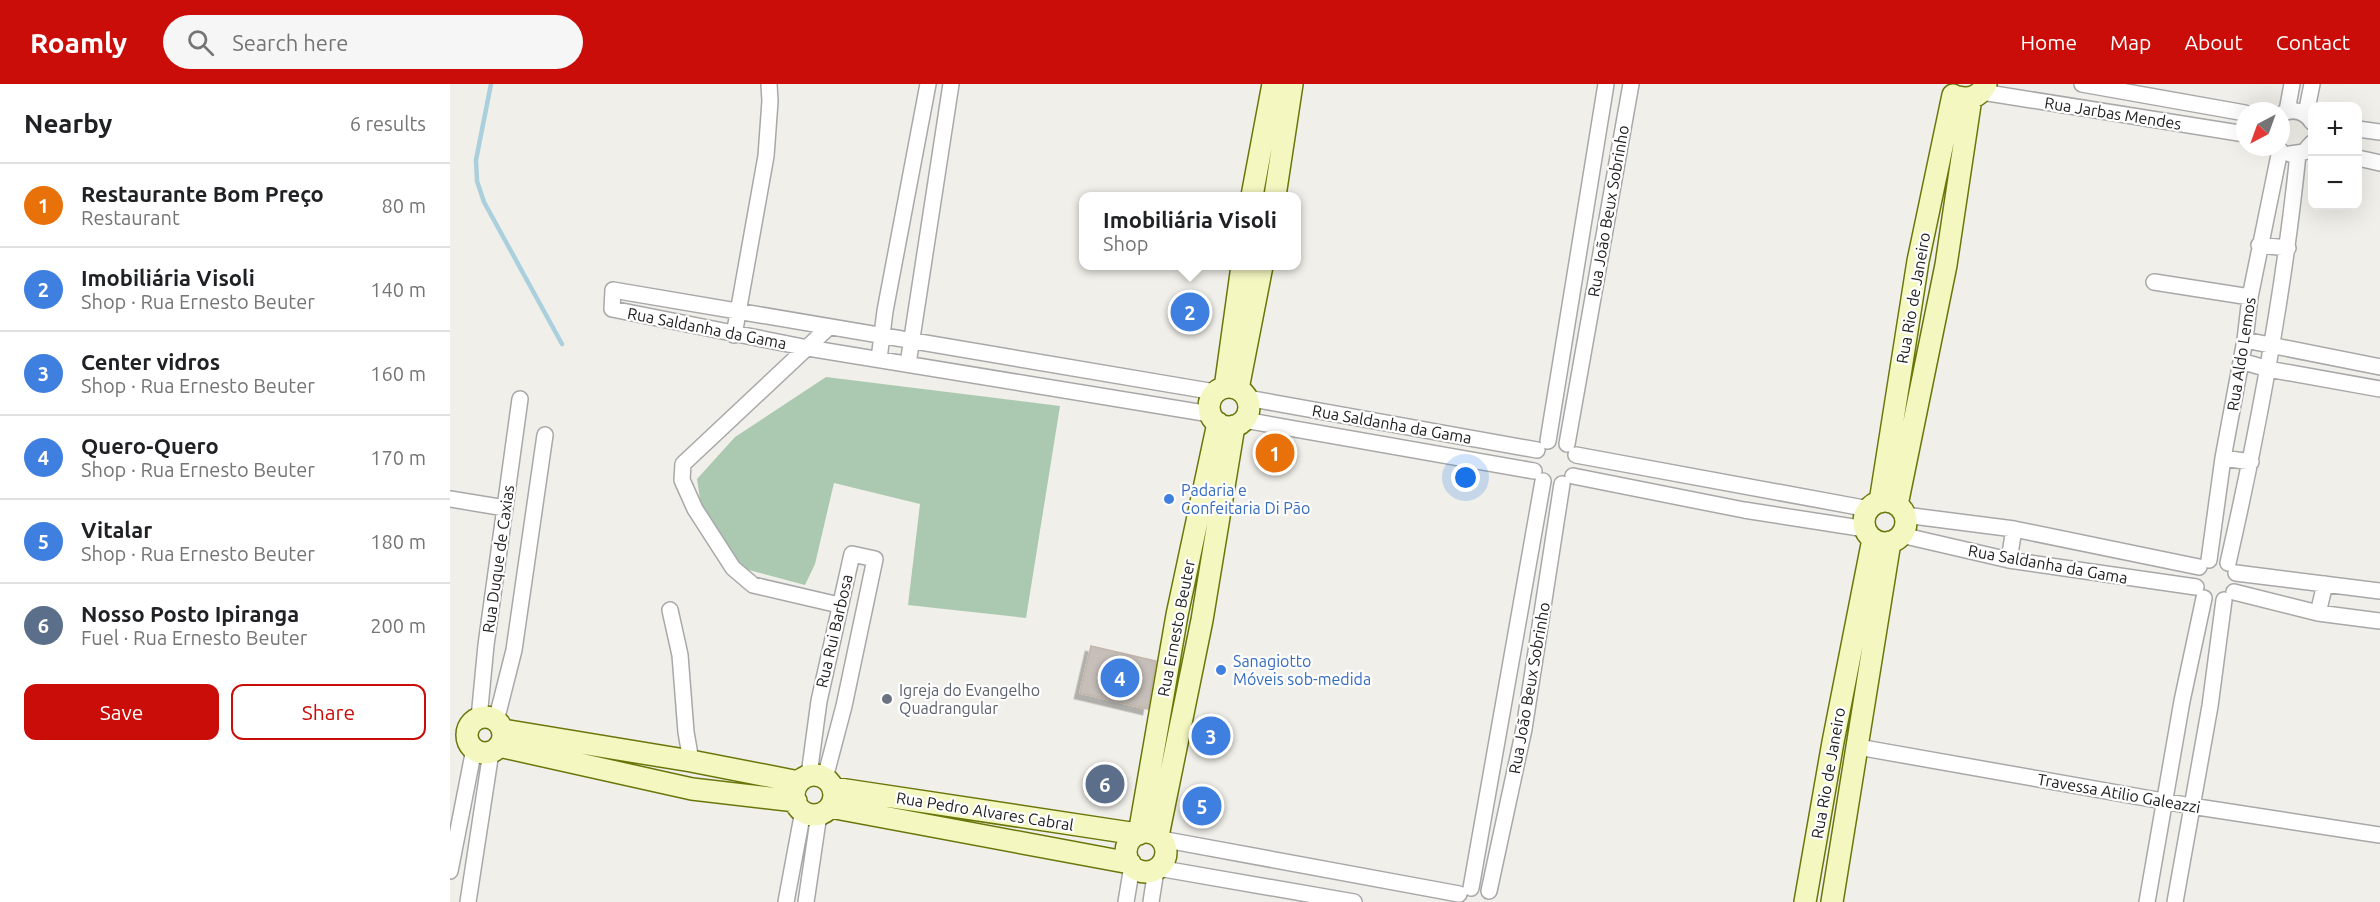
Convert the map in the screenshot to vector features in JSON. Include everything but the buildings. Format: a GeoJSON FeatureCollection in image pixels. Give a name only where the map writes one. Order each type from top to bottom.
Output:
{"type":"FeatureCollection","features":[{"type":"Feature","properties":{"kind":"street"},"geometry":{"type":"LineString","coordinates":[[734,335],[766,156],[769,84]]}},
{"type":"Feature","properties":{"kind":"street"},"geometry":{"type":"LineString","coordinates":[[879,359],[928,84]]}},
{"type":"Feature","properties":{"kind":"street"},"geometry":{"type":"LineString","coordinates":[[908,364],[951,84]]}},
{"type":"Feature","properties":{"kind":"street"},"geometry":{"type":"LineString","coordinates":[[1253,192],[1273,84]]}},
{"type":"Feature","properties":{"kind":"street"},"geometry":{"type":"LineString","coordinates":[[1276,192],[1292,84]]}},
{"type":"Feature","properties":{"kind":"street","name":"Rua João Beux Sobrinho"},"geometry":{"type":"LineString","coordinates":[[1542,445],[1606,84]]}},
{"type":"Feature","properties":{"kind":"street","name":"Rua João Beux Sobrinho"},"geometry":{"type":"LineString","coordinates":[[1572,449],[1630,84]]}},
{"type":"Feature","properties":{"kind":"street","name":"Rua Jarbas Mendes"},"geometry":{"type":"LineString","coordinates":[[2082,84],[2236,111]]}},
{"type":"Feature","properties":{"kind":"street"},"geometry":{"type":"LineString","coordinates":[[2287,102],[2292,84]]}},
{"type":"Feature","properties":{"kind":"street"},"geometry":{"type":"LineString","coordinates":[[2310,102],[2312,84]]}},
{"type":"Feature","properties":{"kind":"street","name":"Rua Jarbas Mendes"},"geometry":{"type":"LineString","coordinates":[[1967,90],[2236,133]]}},
{"type":"Feature","properties":{"kind":"street","name":"Rua Rio de Janeiro"},"geometry":{"type":"LineString","coordinates":[[1832,902],[1858,747],[1918,261],[1967,90]]}},
{"type":"Feature","properties":{"kind":"street","name":"Rua Rio de Janeiro"},"geometry":{"type":"LineString","coordinates":[[1805,902],[1828,771],[1946,265],[1967,90]]}},
{"type":"Feature","properties":{"kind":"street"},"geometry":{"type":"LineString","coordinates":[[2290,111],[2294,110],[2308,117]]}},
{"type":"Feature","properties":{"kind":"street"},"geometry":{"type":"LineString","coordinates":[[2362,130],[2380,132]]}},
{"type":"Feature","properties":{"kind":"street"},"geometry":{"type":"LineString","coordinates":[[2290,152],[2308,148]]}},
{"type":"Feature","properties":{"kind":"street","name":"Rua Aldo Lemos"},"geometry":{"type":"LineString","coordinates":[[2232,568],[2288,248],[2308,148]]}},
{"type":"Feature","properties":{"kind":"street","name":"Rua Aldo Lemos"},"geometry":{"type":"LineString","coordinates":[[2204,563],[2245,340],[2259,245],[2277,156]]}},
{"type":"Feature","properties":{"kind":"street"},"geometry":{"type":"LineString","coordinates":[[2362,159],[2380,163]]}},
{"type":"Feature","properties":{"kind":"street"},"geometry":{"type":"LineString","coordinates":[[2259,245],[2288,248]]}},
{"type":"Feature","properties":{"kind":"street"},"geometry":{"type":"LineString","coordinates":[[1918,261],[1946,265]]}},
{"type":"Feature","properties":{"kind":"street"},"geometry":{"type":"LineString","coordinates":[[1242,270],[1231,392],[1248,409],[1226,421],[1209,403],[1231,392],[1261,270]]}},
{"type":"Feature","properties":{"kind":"street"},"geometry":{"type":"LineString","coordinates":[[2154,282],[2250,297]]}},
{"type":"Feature","properties":{"kind":"street","name":"Rua Saldanha da Gama"},"geometry":{"type":"LineString","coordinates":[[1539,476],[734,335],[612,309],[613,290],[738,310],[828,328],[1231,392],[1542,445]]}},
{"type":"Feature","properties":{"kind":"street"},"geometry":{"type":"LineString","coordinates":[[828,328],[682,464],[682,480],[695,509],[733,568],[753,585],[839,605]]}},
{"type":"Feature","properties":{"kind":"street"},"geometry":{"type":"LineString","coordinates":[[2245,340],[2380,367]]}},
{"type":"Feature","properties":{"kind":"street"},"geometry":{"type":"LineString","coordinates":[[2241,361],[2268,369],[2380,389]]}},
{"type":"Feature","properties":{"kind":"street","name":"Rua Duque de Caxias"},"geometry":{"type":"LineString","coordinates":[[468,902],[486,645],[520,399]]}},
{"type":"Feature","properties":{"kind":"street","name":"Rua Ernesto Beuter"},"geometry":{"type":"LineString","coordinates":[[1149,836],[1202,620],[1226,421]]}},
{"type":"Feature","properties":{"kind":"street","name":"Rua Duque de Caxias"},"geometry":{"type":"LineString","coordinates":[[450,870],[478,734],[514,650],[545,435]]}},
{"type":"Feature","properties":{"kind":"street"},"geometry":{"type":"LineString","coordinates":[[1555,440],[1572,449],[1577,462],[1567,480],[1555,485],[1539,476],[1533,456],[1542,445],[1555,440]]}},
{"type":"Feature","properties":{"kind":"street","name":"Rua Saldanha da Gama"},"geometry":{"type":"LineString","coordinates":[[1572,449],[1747,485],[1885,522],[2009,560],[2200,593]]}},
{"type":"Feature","properties":{"kind":"street"},"geometry":{"type":"LineString","coordinates":[[2223,458],[2251,462]]}},
{"type":"Feature","properties":{"kind":"street","name":"Rua João Beux Sobrinho"},"geometry":{"type":"LineString","coordinates":[[1462,895],[1539,476]]}},
{"type":"Feature","properties":{"kind":"street","name":"Rua Saldanha da Gama"},"geometry":{"type":"LineString","coordinates":[[1567,480],[1744,510],[1885,522],[2014,529],[2204,563]]}},
{"type":"Feature","properties":{"kind":"street","name":"Rua João Beux Sobrinho"},"geometry":{"type":"LineString","coordinates":[[1493,897],[1567,480]]}},
{"type":"Feature","properties":{"kind":"street"},"geometry":{"type":"LineString","coordinates":[[1744,510],[1747,485]]}},
{"type":"Feature","properties":{"kind":"street"},"geometry":{"type":"LineString","coordinates":[[450,499],[505,508]]}},
{"type":"Feature","properties":{"kind":"street"},"geometry":{"type":"LineString","coordinates":[[2009,560],[2014,529]]}},
{"type":"Feature","properties":{"kind":"street","name":"Rua Rui Barbosa"},"geometry":{"type":"LineString","coordinates":[[786,902],[814,795],[844,706],[875,559],[852,554],[819,701],[814,795],[806,902]]}},
{"type":"Feature","properties":{"kind":"street"},"geometry":{"type":"LineString","coordinates":[[2147,902],[2200,593],[2195,574],[2204,563],[2223,560],[2232,568],[2380,591]]}},
{"type":"Feature","properties":{"kind":"street"},"geometry":{"type":"LineString","coordinates":[[2175,902],[2229,596],[2236,586],[2232,568]]}},
{"type":"Feature","properties":{"kind":"street"},"geometry":{"type":"LineString","coordinates":[[2318,613],[2325,584]]}},
{"type":"Feature","properties":{"kind":"street"},"geometry":{"type":"LineString","coordinates":[[2200,593],[2211,601],[2229,596],[2318,613],[2380,621]]}},
{"type":"Feature","properties":{"kind":"street"},"geometry":{"type":"LineString","coordinates":[[670,610],[680,655],[686,732],[691,761]]}},
{"type":"Feature","properties":{"kind":"street"},"geometry":{"type":"LineString","coordinates":[[486,645],[514,650]]}},
{"type":"Feature","properties":{"kind":"street"},"geometry":{"type":"LineString","coordinates":[[819,701],[844,706]]}},
{"type":"Feature","properties":{"kind":"street"},"geometry":{"type":"LineString","coordinates":[[2182,702],[2210,706]]}},
{"type":"Feature","properties":{"kind":"street","name":"Rua Pedro Alvares Cabral"},"geometry":{"type":"LineString","coordinates":[[478,734],[692,789],[814,795],[1149,836],[1462,895],[1484,889],[1493,897]]}},
{"type":"Feature","properties":{"kind":"street","name":"Rua Pedro Alvares Cabral"},"geometry":{"type":"LineString","coordinates":[[478,734],[691,761],[814,795],[1131,865]]}},
{"type":"Feature","properties":{"kind":"street","name":"Travessa Atilio Galeazzi"},"geometry":{"type":"LineString","coordinates":[[1858,747],[2192,806],[2380,835]]}},
{"type":"Feature","properties":{"kind":"street"},"geometry":{"type":"LineString","coordinates":[[1828,771],[1853,776]]}},
{"type":"Feature","properties":{"kind":"street"},"geometry":{"type":"LineString","coordinates":[[1149,836],[1165,845],[1166,854],[1163,863],[1157,869],[1149,872],[1138,871],[1126,857],[1127,847],[1130,840],[1149,836]]}},
{"type":"Feature","properties":{"kind":"street"},"geometry":{"type":"LineString","coordinates":[[1258,885],[1263,858]]}},
{"type":"Feature","properties":{"kind":"street"},"geometry":{"type":"LineString","coordinates":[[1126,902],[1131,865]]}},
{"type":"Feature","properties":{"kind":"street"},"geometry":{"type":"LineString","coordinates":[[1157,869],[1354,902]]}},
{"type":"Feature","properties":{"kind":"street"},"geometry":{"type":"LineString","coordinates":[[1151,902],[1157,869]]}},
{"type":"Feature","properties":{"kind":"street"},"geometry":{"type":"LineString","coordinates":[[1321,896],[1325,869]]}},
{"type":"Feature","properties":{"kind":"green space"},"geometry":{"type":"Polygon","coordinates":[[[826,377],[1060,406],[1026,618],[908,605],[920,504],[834,483],[815,564],[805,585],[734,566],[702,513],[697,479],[735,437],[826,377]]]}},
{"type":"Feature","properties":{"kind":"waterway"},"geometry":{"type":"LineString","coordinates":[[491,84],[476,160],[477,181],[484,202],[562,344]]}},
{"type":"Feature","properties":{"kind":"place","name":"Imobiliária Visoli"},"geometry":{"type":"Point","coordinates":[1190,312]}},
{"type":"Feature","properties":{"kind":"place","name":"Restaurante Bom Preço"},"geometry":{"type":"Point","coordinates":[1275,453]}},
{"type":"Feature","properties":{"kind":"place","name":"Padaria e Confeitaria Di Pão"},"geometry":{"type":"Point","coordinates":[1169,499]}},
{"type":"Feature","properties":{"kind":"place","name":"Sanagiotto Móveis sob-medida"},"geometry":{"type":"Point","coordinates":[1221,670]}},
{"type":"Feature","properties":{"kind":"place","name":"Quero-Quero"},"geometry":{"type":"Point","coordinates":[1120,678]}},
{"type":"Feature","properties":{"kind":"place","name":"Igreja do Evangelho Quadrangular"},"geometry":{"type":"Point","coordinates":[887,699]}},
{"type":"Feature","properties":{"kind":"place","name":"Center vidros"},"geometry":{"type":"Point","coordinates":[1211,736]}},
{"type":"Feature","properties":{"kind":"place","name":"Nosso Posto Ipiranga"},"geometry":{"type":"Point","coordinates":[1105,784]}},
{"type":"Feature","properties":{"kind":"place","name":"Vitalar"},"geometry":{"type":"Point","coordinates":[1202,806]}}]}
